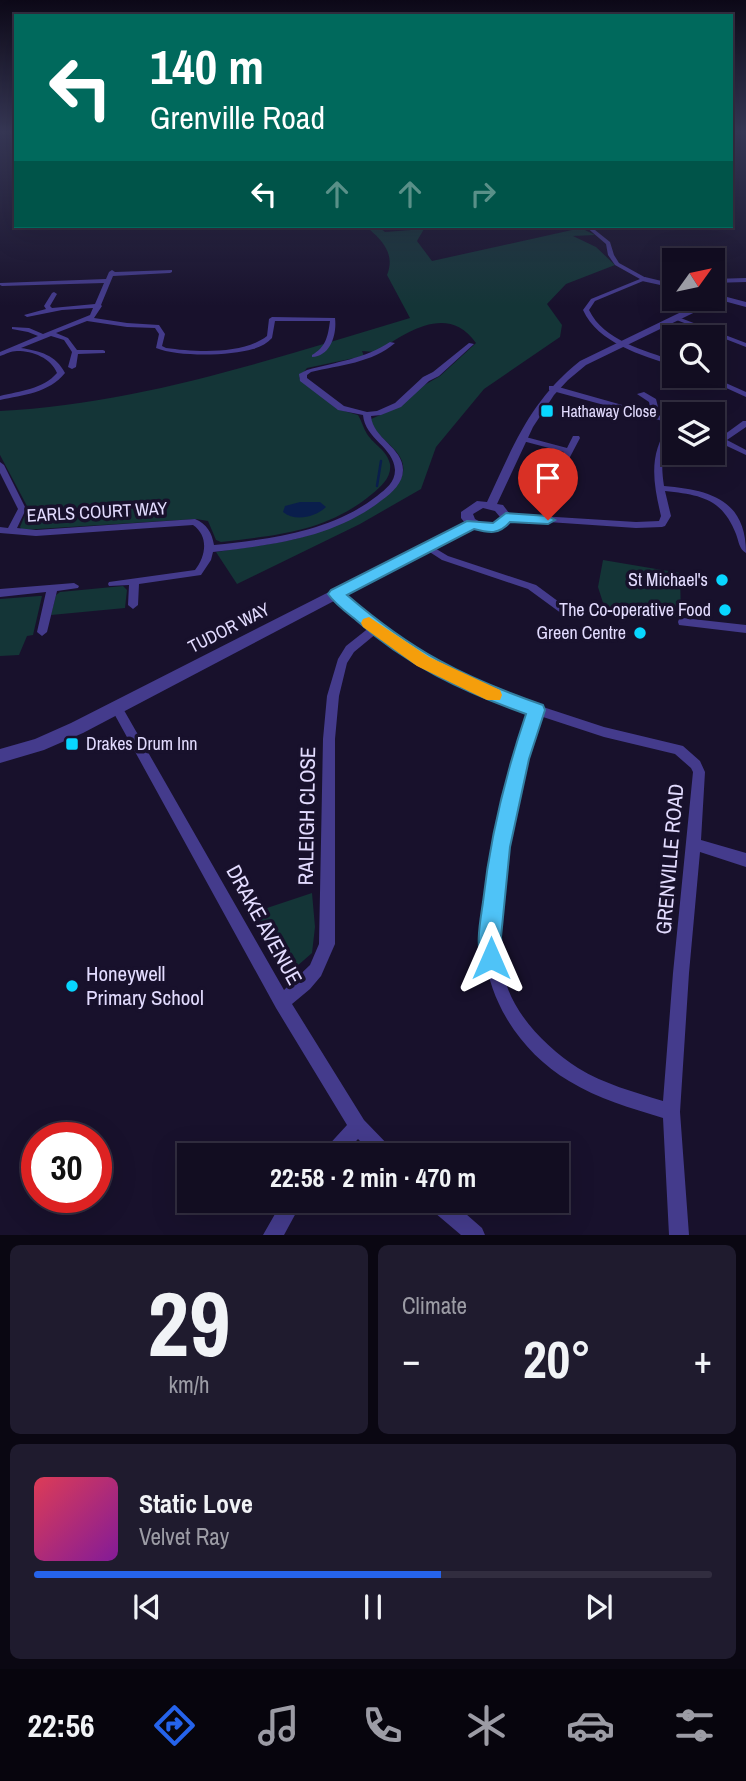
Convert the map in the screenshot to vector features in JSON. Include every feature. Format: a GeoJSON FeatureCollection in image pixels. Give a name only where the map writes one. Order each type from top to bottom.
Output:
{"type":"FeatureCollection","features":[{"type":"Feature","properties":{"kind":"street"},"geometry":{"type":"LineString","coordinates":[[589,228],[608,243],[617,264],[645,279],[662,283]]}},
{"type":"Feature","properties":{"kind":"street"},"geometry":{"type":"LineString","coordinates":[[2,284],[60,282],[170,271]]}},
{"type":"Feature","properties":{"kind":"street"},"geometry":{"type":"LineString","coordinates":[[89,319],[99,306],[111,275]]}},
{"type":"Feature","properties":{"kind":"street"},"geometry":{"type":"LineString","coordinates":[[645,279],[593,300],[586,310],[592,325],[624,343],[662,359]]}},
{"type":"Feature","properties":{"kind":"street"},"geometry":{"type":"LineString","coordinates":[[725,280],[746,279]]}},
{"type":"Feature","properties":{"kind":"street"},"geometry":{"type":"LineString","coordinates":[[49,309],[47,306],[60,282]]}},
{"type":"Feature","properties":{"kind":"street"},"geometry":{"type":"LineString","coordinates":[[725,299],[746,305]]}},
{"type":"Feature","properties":{"kind":"street"},"geometry":{"type":"LineString","coordinates":[[27,315],[49,309],[99,306]]}},
{"type":"Feature","properties":{"kind":"street"},"geometry":{"type":"LineString","coordinates":[[662,442],[657,462],[666,520],[654,526],[506,517],[499,508],[491,505],[536,409],[552,388],[583,363],[687,312]]}},
{"type":"Feature","properties":{"kind":"street"},"geometry":{"type":"LineString","coordinates":[[676,318],[746,345]]}},
{"type":"Feature","properties":{"kind":"street"},"geometry":{"type":"LineString","coordinates":[[0,354],[89,319],[160,327],[162,334],[158,346],[165,351],[177,351],[238,350],[257,346],[270,337],[272,319],[333,319],[330,341],[325,351],[314,356]]}},
{"type":"Feature","properties":{"kind":"street"},"geometry":{"type":"LineString","coordinates":[[14,328],[66,339],[75,352],[72,367]]}},
{"type":"Feature","properties":{"kind":"street"},"geometry":{"type":"LineString","coordinates":[[392,343],[309,371],[303,374],[303,379],[328,396],[333,404],[367,414],[378,413],[398,405],[410,392],[471,344]]}},
{"type":"Feature","properties":{"kind":"street"},"geometry":{"type":"LineString","coordinates":[[0,398],[47,386],[57,380],[61,373],[57,363],[44,355],[14,348]]}},
{"type":"Feature","properties":{"kind":"street"},"geometry":{"type":"LineString","coordinates":[[75,352],[103,352]]}},
{"type":"Feature","properties":{"kind":"street"},"geometry":{"type":"LineString","coordinates":[[725,386],[746,395]]}},
{"type":"Feature","properties":{"kind":"street"},"geometry":{"type":"LineString","coordinates":[[552,388],[662,419]]}},
{"type":"Feature","properties":{"kind":"street"},"geometry":{"type":"LineString","coordinates":[[641,394],[653,401],[654,407],[649,415]]}},
{"type":"Feature","properties":{"kind":"street"},"geometry":{"type":"LineString","coordinates":[[113,584],[198,573],[206,564],[208,549],[300,536],[346,519],[384,495],[394,485],[399,474],[398,463],[368,428],[367,414]]}},
{"type":"Feature","properties":{"kind":"street"},"geometry":{"type":"LineString","coordinates":[[725,438],[746,423]]}},
{"type":"Feature","properties":{"kind":"street"},"geometry":{"type":"LineString","coordinates":[[522,438],[569,451]]}},
{"type":"Feature","properties":{"kind":"street"},"geometry":{"type":"LineString","coordinates":[[556,476],[576,438]]}},
{"type":"Feature","properties":{"kind":"street"},"geometry":{"type":"LineString","coordinates":[[725,442],[746,453]]}},
{"type":"Feature","properties":{"kind":"street"},"geometry":{"type":"LineString","coordinates":[[0,465],[22,509],[5,530]]}},
{"type":"Feature","properties":{"kind":"street"},"geometry":{"type":"LineString","coordinates":[[659,488],[698,492],[723,503],[731,511],[744,538],[746,550]]}},
{"type":"Feature","properties":{"kind":"street","name":"TUDOR WAY"},"geometry":{"type":"LineString","coordinates":[[491,505],[472,507],[467,512],[467,518],[480,527],[498,527],[506,517]]}},
{"type":"Feature","properties":{"kind":"street","name":"EARLS COURT WAY"},"geometry":{"type":"LineString","coordinates":[[5,530],[36,533],[195,522],[203,526],[208,534],[208,549]]}},
{"type":"Feature","properties":{"kind":"street","name":"TUDOR WAY"},"geometry":{"type":"LineString","coordinates":[[0,756],[38,745],[117,708],[472,524]]}},
{"type":"Feature","properties":{"kind":"street"},"geometry":{"type":"LineString","coordinates":[[428,547],[444,558],[532,587],[573,616]]}},
{"type":"Feature","properties":{"kind":"street"},"geometry":{"type":"LineString","coordinates":[[133,605],[134,582]]}},
{"type":"Feature","properties":{"kind":"street"},"geometry":{"type":"LineString","coordinates":[[0,593],[74,586]]}},
{"type":"Feature","properties":{"kind":"street"},"geometry":{"type":"LineString","coordinates":[[42,632],[52,589]]}},
{"type":"Feature","properties":{"kind":"street","name":"GRENVILLE ROAD"},"geometry":{"type":"LineString","coordinates":[[336,594],[375,629],[442,673],[478,690],[536,710],[685,753],[699,772],[671,1112],[679,1235]]}},
{"type":"Feature","properties":{"kind":"street"},"geometry":{"type":"LineString","coordinates":[[683,622],[746,629]]}},
{"type":"Feature","properties":{"kind":"street","name":"RALEIGH CLOSE"},"geometry":{"type":"LineString","coordinates":[[282,1002],[314,975],[323,961],[327,944],[328,739],[333,696],[342,662],[349,649],[375,629]]}},
{"type":"Feature","properties":{"kind":"street","name":"DRAKE AVENUE"},"geometry":{"type":"LineString","coordinates":[[117,708],[282,1002],[358,1126],[374,1143]]}},
{"type":"Feature","properties":{"kind":"street"},"geometry":{"type":"LineString","coordinates":[[536,710],[511,793],[500,847],[490,937],[499,986],[513,1015],[561,1065],[595,1086],[671,1112]]}},
{"type":"Feature","properties":{"kind":"street"},"geometry":{"type":"LineString","coordinates":[[694,844],[746,860]]}},
{"type":"Feature","properties":{"kind":"street"},"geometry":{"type":"LineString","coordinates":[[342,1143],[358,1126]]}},
{"type":"Feature","properties":{"kind":"street"},"geometry":{"type":"LineString","coordinates":[[274,1235],[287,1213]]}},
{"type":"Feature","properties":{"kind":"street"},"geometry":{"type":"LineString","coordinates":[[450,1213],[475,1235]]}},
{"type":"Feature","properties":{"kind":"green space"},"geometry":{"type":"Polygon","coordinates":[[[380,228],[385,232],[424,229],[417,241],[432,261],[581,228],[595,235],[573,236],[596,247],[615,265],[566,284],[547,304],[562,325],[560,337],[484,389],[436,447],[421,489],[360,524],[237,584],[216,552],[291,540],[320,531],[355,516],[387,496],[403,472],[403,464],[395,450],[377,432],[371,419],[396,408],[414,391],[440,376],[476,343],[465,331],[453,325],[427,325],[376,352],[362,351],[364,356],[307,368],[299,378],[337,409],[358,415],[367,434],[386,455],[390,464],[388,477],[379,488],[337,517],[301,530],[221,542],[216,540],[208,521],[196,519],[22,530],[20,527],[28,508],[0,455],[0,411],[53,407],[156,389],[258,363],[410,318],[387,275],[390,261],[387,249],[369,229],[380,228]]]}},
{"type":"Feature","properties":{"kind":"green space"},"geometry":{"type":"Polygon","coordinates":[[[603,560],[680,573],[681,618],[635,610],[605,609],[598,587],[603,560]]]}},
{"type":"Feature","properties":{"kind":"green space"},"geometry":{"type":"Polygon","coordinates":[[[123,586],[127,590],[125,608],[51,615],[56,595],[60,592],[123,586]]]}},
{"type":"Feature","properties":{"kind":"green space"},"geometry":{"type":"Polygon","coordinates":[[[42,596],[33,635],[27,636],[19,655],[0,656],[0,599],[42,596]]]}},
{"type":"Feature","properties":{"kind":"green space"},"geometry":{"type":"Polygon","coordinates":[[[312,893],[315,927],[312,953],[296,967],[288,964],[276,952],[255,912],[312,893]]]}},
{"type":"Feature","properties":{"kind":"water"},"geometry":{"type":"Polygon","coordinates":[[[300,502],[320,502],[326,507],[305,517],[293,517],[283,512],[285,506],[300,502]]]}},
{"type":"Feature","properties":{"kind":"waterway"},"geometry":{"type":"LineString","coordinates":[[377,486],[381,461]]}},
{"type":"Feature","properties":{"kind":"slow traffic"},"geometry":{"type":"LineString","coordinates":[[369,623],[423,662],[493,695]]}},
{"type":"Feature","properties":{"kind":"place","name":"Hathaway Close"},"geometry":{"type":"Point","coordinates":[547,411]}},
{"type":"Feature","properties":{"kind":"place","name":"St Michael's"},"geometry":{"type":"Point","coordinates":[722,580]}},
{"type":"Feature","properties":{"kind":"place","name":"The Co-operative Food"},"geometry":{"type":"Point","coordinates":[725,610]}},
{"type":"Feature","properties":{"kind":"place","name":"Green Centre"},"geometry":{"type":"Point","coordinates":[640,633]}},
{"type":"Feature","properties":{"kind":"place","name":"Drakes Drum Inn"},"geometry":{"type":"Point","coordinates":[72,744]}},
{"type":"Feature","properties":{"kind":"place","name":"Honeywell Primary School"},"geometry":{"type":"Point","coordinates":[72,986]}},
{"type":"Feature","properties":{"kind":"route"},"geometry":{"type":"LineString","coordinates":[[491,958],[490,937],[500,847],[508,804],[536,710],[478,690],[423,662],[375,629],[336,594],[472,524],[498,527],[504,523],[506,517],[548,520]]}}]}
